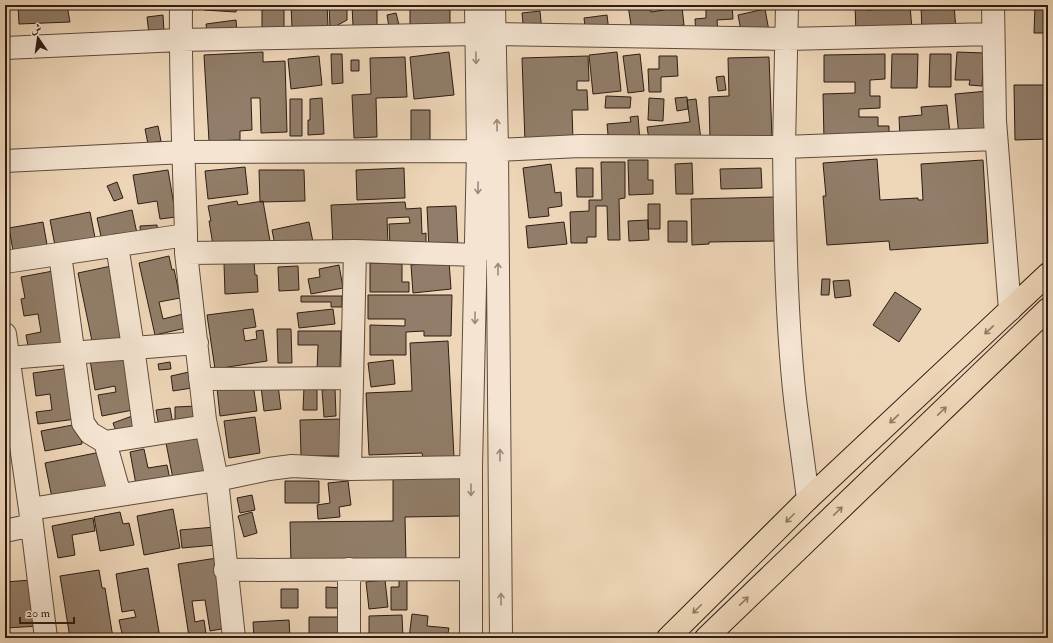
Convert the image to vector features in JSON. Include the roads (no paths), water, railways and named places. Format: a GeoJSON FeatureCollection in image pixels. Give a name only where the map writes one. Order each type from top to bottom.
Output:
{"type":"FeatureCollection","features":[{"type":"Feature","properties":{"kind":"main road"},"geometry":{"type":"LineString","coordinates":[[668,638],[808,499],[1048,274]]}},
{"type":"Feature","properties":{"kind":"main road"},"geometry":{"type":"LineString","coordinates":[[706,638],[1048,310]]}},
{"type":"Feature","properties":{"kind":"street"},"geometry":{"type":"LineString","coordinates":[[181,5],[180,40],[186,244],[200,379],[206,426],[217,480],[225,570],[234,638]]}},
{"type":"Feature","properties":{"kind":"street"},"geometry":{"type":"LineString","coordinates":[[476,5],[486,34]]}},
{"type":"Feature","properties":{"kind":"street"},"geometry":{"type":"LineString","coordinates":[[494,5],[486,34],[501,638]]}},
{"type":"Feature","properties":{"kind":"street"},"geometry":{"type":"LineString","coordinates":[[787,5],[784,147],[785,234],[795,399],[808,499]]}},
{"type":"Feature","properties":{"kind":"street"},"geometry":{"type":"LineString","coordinates":[[993,5],[996,139],[1010,310]]}},
{"type":"Feature","properties":{"kind":"street"},"geometry":{"type":"LineString","coordinates":[[5,48],[180,40],[486,34],[787,39],[993,34]]}},
{"type":"Feature","properties":{"kind":"street"},"geometry":{"type":"LineString","coordinates":[[5,161],[184,152],[488,150],[580,146],[784,147],[996,139]]}},
{"type":"Feature","properties":{"kind":"street"},"geometry":{"type":"LineString","coordinates":[[472,638],[471,467],[477,255],[488,150]]}},
{"type":"Feature","properties":{"kind":"street"},"geometry":{"type":"LineString","coordinates":[[5,262],[117,245],[186,244],[477,255]]}},
{"type":"Feature","properties":{"kind":"street"},"geometry":{"type":"LineString","coordinates":[[117,245],[145,435]]}},
{"type":"Feature","properties":{"kind":"street"},"geometry":{"type":"LineString","coordinates":[[350,469],[355,251]]}},
{"type":"Feature","properties":{"kind":"street"},"geometry":{"type":"LineString","coordinates":[[60,254],[83,423],[90,433],[105,442],[206,426]]}},
{"type":"Feature","properties":{"kind":"street"},"geometry":{"type":"LineString","coordinates":[[5,334],[31,517],[46,638]]}},
{"type":"Feature","properties":{"kind":"street"},"geometry":{"type":"LineString","coordinates":[[8,358],[197,343]]}},
{"type":"Feature","properties":{"kind":"street"},"geometry":{"type":"LineString","coordinates":[[200,379],[352,378]]}},
{"type":"Feature","properties":{"kind":"street"},"geometry":{"type":"LineString","coordinates":[[105,442],[120,495]]}},
{"type":"Feature","properties":{"kind":"street"},"geometry":{"type":"LineString","coordinates":[[5,531],[31,517],[120,495],[217,480],[269,469],[292,466],[350,469],[471,467]]}},
{"type":"Feature","properties":{"kind":"street"},"geometry":{"type":"LineString","coordinates":[[349,569],[349,638]]}},
{"type":"Feature","properties":{"kind":"street"},"geometry":{"type":"LineString","coordinates":[[225,570],[471,569]]}}]}
